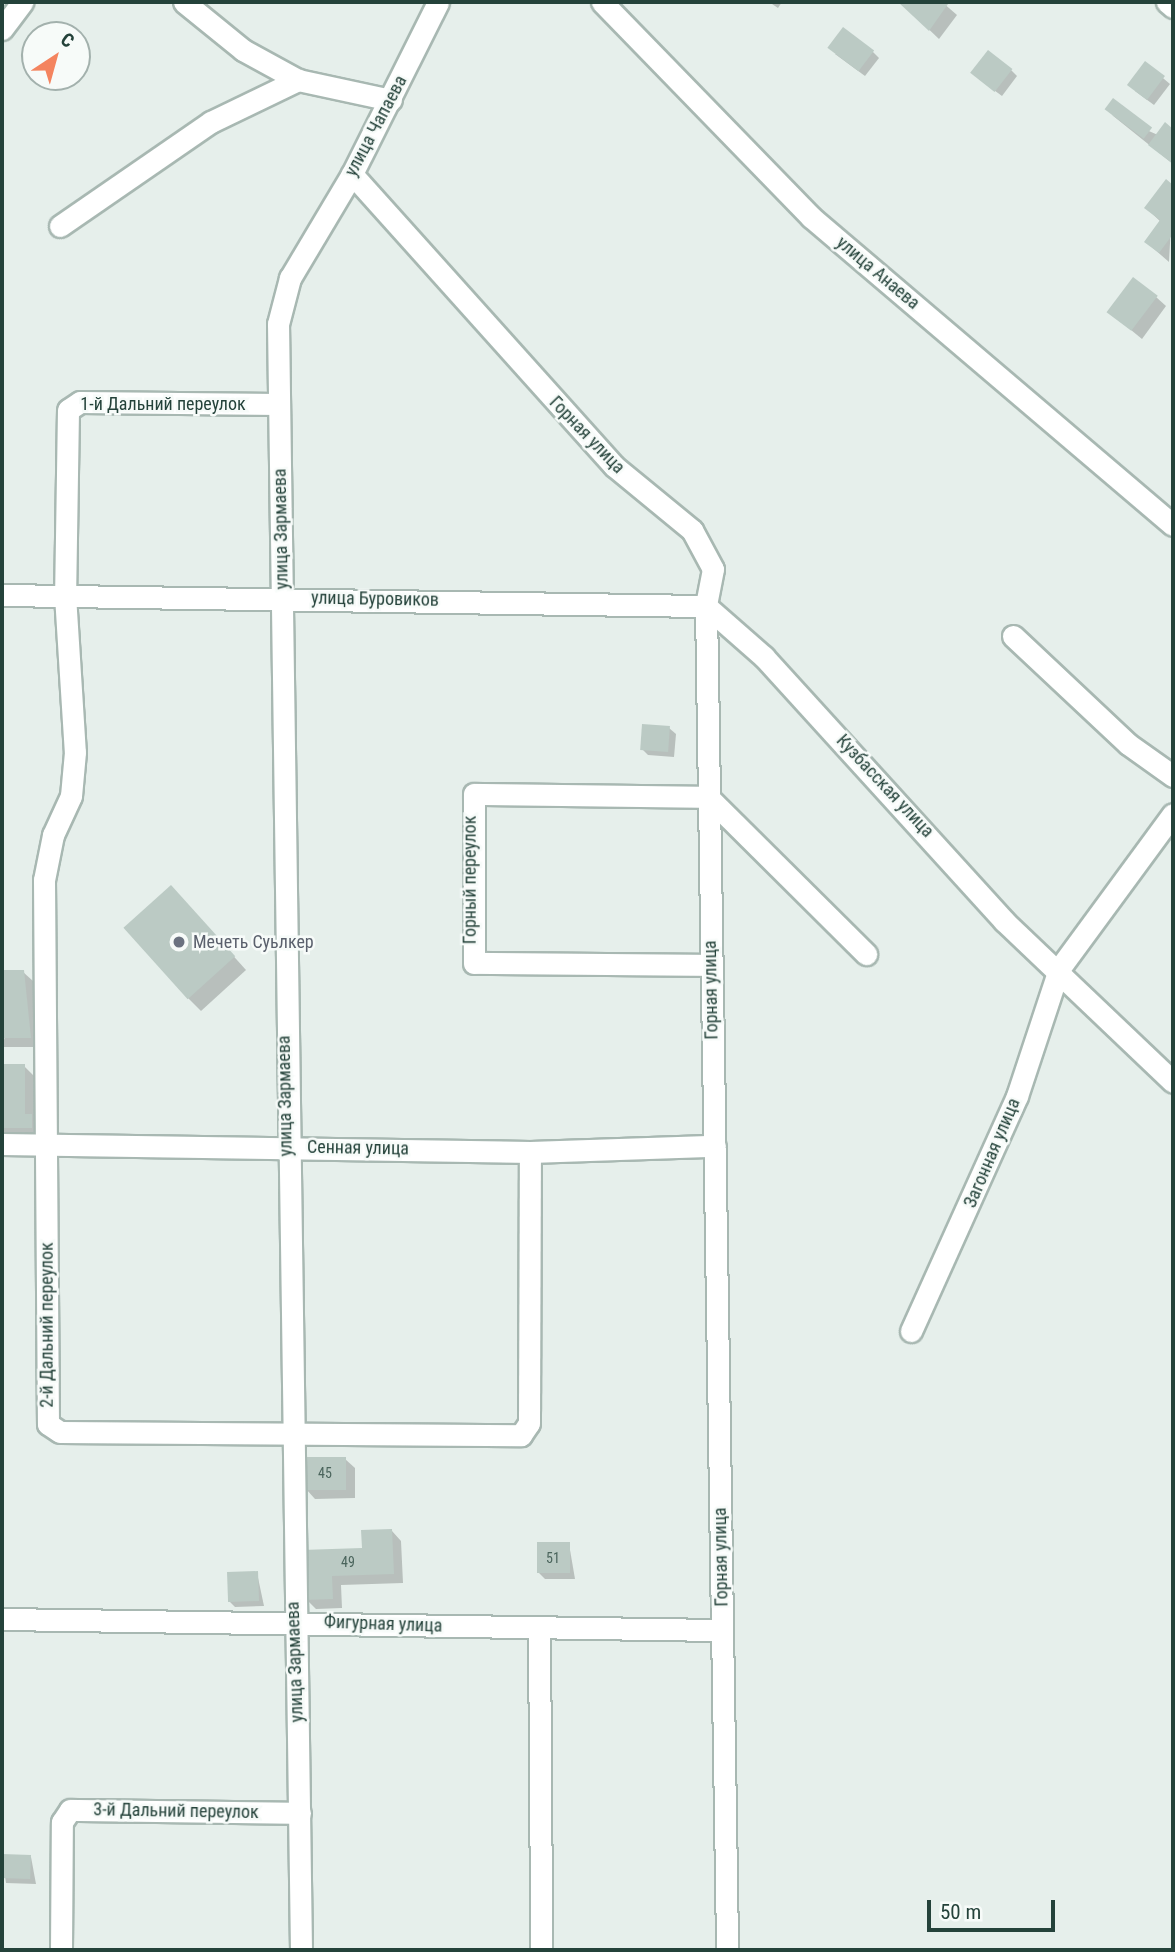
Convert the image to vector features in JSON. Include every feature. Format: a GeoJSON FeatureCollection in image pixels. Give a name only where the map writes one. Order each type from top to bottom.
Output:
{"type":"FeatureCollection","features":[{"type":"Feature","properties":{"kind":"street"},"geometry":{"type":"LineString","coordinates":[[2,29],[22,2]]}},
{"type":"Feature","properties":{"kind":"street"},"geometry":{"type":"LineString","coordinates":[[184,2],[243,50],[298,80],[391,100]]}},
{"type":"Feature","properties":{"kind":"street","name":"улица Чапаева"},"geometry":{"type":"LineString","coordinates":[[308,248],[352,174],[438,2]]}},
{"type":"Feature","properties":{"kind":"street","name":"улица Анаева"},"geometry":{"type":"LineString","coordinates":[[602,2],[810,217],[1173,525]]}},
{"type":"Feature","properties":{"kind":"street"},"geometry":{"type":"LineString","coordinates":[[1167,2],[1173,7]]}},
{"type":"Feature","properties":{"kind":"street"},"geometry":{"type":"LineString","coordinates":[[60,226],[211,122],[298,80]]}},
{"type":"Feature","properties":{"kind":"street","name":"Горная улица"},"geometry":{"type":"LineString","coordinates":[[352,174],[614,466],[692,530],[713,569],[706,606],[727,1950]]}},
{"type":"Feature","properties":{"kind":"street","name":"улица Зармаева"},"geometry":{"type":"LineString","coordinates":[[301,1950],[285,1146],[279,404],[281,298],[308,248]]}},
{"type":"Feature","properties":{"kind":"street","name":"1-й Дальний переулок"},"geometry":{"type":"LineString","coordinates":[[65,595],[71,406],[279,404]]}},
{"type":"Feature","properties":{"kind":"street","name":"2-й Дальний переулок"},"geometry":{"type":"LineString","coordinates":[[65,595],[75,752],[71,796],[53,835],[44,880],[51,1428],[292,1434],[525,1432],[530,1152]]}},
{"type":"Feature","properties":{"kind":"street","name":"улица Буровиков"},"geometry":{"type":"LineString","coordinates":[[2,596],[282,597],[706,606]]}},
{"type":"Feature","properties":{"kind":"street","name":"Кузбасская улица"},"geometry":{"type":"LineString","coordinates":[[706,606],[764,657],[946,850],[960,875],[1173,1083]]}},
{"type":"Feature","properties":{"kind":"street"},"geometry":{"type":"LineString","coordinates":[[1013,636],[1128,744],[1173,776]]}},
{"type":"Feature","properties":{"kind":"street","name":"Горный переулок"},"geometry":{"type":"LineString","coordinates":[[708,797],[479,791],[471,803],[470,954],[483,967],[710,965]]}},
{"type":"Feature","properties":{"kind":"street"},"geometry":{"type":"LineString","coordinates":[[708,797],[866,954]]}},
{"type":"Feature","properties":{"kind":"street","name":"Загонная улица"},"geometry":{"type":"LineString","coordinates":[[911,1331],[1017,1096],[1059,969],[1170,827]]}},
{"type":"Feature","properties":{"kind":"street","name":"Сенная улица"},"geometry":{"type":"LineString","coordinates":[[2,1144],[285,1146],[530,1152],[715,1146]]}},
{"type":"Feature","properties":{"kind":"street","name":"Фигурная улица"},"geometry":{"type":"LineString","coordinates":[[2,1619],[293,1621],[539,1629],[722,1630]]}},
{"type":"Feature","properties":{"kind":"street"},"geometry":{"type":"LineString","coordinates":[[539,1629],[541,1950]]}},
{"type":"Feature","properties":{"kind":"street","name":"3-й Дальний переулок"},"geometry":{"type":"LineString","coordinates":[[61,1950],[62,1822],[70,1810],[300,1813]]}},
{"type":"Feature","properties":{"kind":"building"},"geometry":{"type":"Polygon","coordinates":[[[898,2],[945,2],[948,4],[929,31],[898,2]]]}},
{"type":"Feature","properties":{"kind":"building"},"geometry":{"type":"Polygon","coordinates":[[[843,27],[874,50],[858,71],[827,48],[843,27]]]}},
{"type":"Feature","properties":{"kind":"building"},"geometry":{"type":"Polygon","coordinates":[[[988,50],[1012,69],[995,92],[970,73],[988,50]]]}},
{"type":"Feature","properties":{"kind":"building"},"geometry":{"type":"Polygon","coordinates":[[[1145,61],[1165,76],[1147,100],[1127,85],[1145,61]]]}},
{"type":"Feature","properties":{"kind":"building"},"geometry":{"type":"Polygon","coordinates":[[[1113,98],[1152,127],[1144,139],[1105,109],[1113,98]]]}},
{"type":"Feature","properties":{"kind":"building"},"geometry":{"type":"Polygon","coordinates":[[[1165,122],[1173,129],[1173,164],[1148,145],[1165,122]]]}},
{"type":"Feature","properties":{"kind":"building"},"geometry":{"type":"Polygon","coordinates":[[[1166,179],[1173,185],[1173,234],[1159,253],[1144,242],[1160,220],[1144,208],[1166,179]]]}},
{"type":"Feature","properties":{"kind":"building"},"geometry":{"type":"Polygon","coordinates":[[[1133,277],[1158,296],[1131,331],[1107,312],[1133,277]]]}},
{"type":"Feature","properties":{"kind":"building"},"geometry":{"type":"Polygon","coordinates":[[[642,724],[670,726],[668,752],[640,750],[642,724]]]}},
{"type":"Feature","properties":{"kind":"building","name":"Мечеть Суьлкер"},"geometry":{"type":"Polygon","coordinates":[[[171,885],[235,956],[188,999],[123,928],[171,885]]]}},
{"type":"Feature","properties":{"kind":"building"},"geometry":{"type":"Polygon","coordinates":[[[4,970],[24,970],[31,1038],[2,1038],[4,970]]]}},
{"type":"Feature","properties":{"kind":"building"},"geometry":{"type":"Polygon","coordinates":[[[3,1064],[25,1064],[25,1114],[32,1114],[32,1128],[2,1128],[3,1064]]]}},
{"type":"Feature","properties":{"kind":"building"},"geometry":{"type":"Polygon","coordinates":[[[304,1457],[346,1457],[346,1490],[304,1490],[304,1457]]]}},
{"type":"Feature","properties":{"kind":"building"},"geometry":{"type":"Polygon","coordinates":[[[392,1529],[394,1574],[332,1576],[333,1599],[304,1600],[302,1550],[362,1548],[361,1530],[392,1529]]]}},
{"type":"Feature","properties":{"kind":"building"},"geometry":{"type":"Polygon","coordinates":[[[537,1542],[570,1542],[570,1573],[537,1573],[537,1542]]]}},
{"type":"Feature","properties":{"kind":"building"},"geometry":{"type":"Polygon","coordinates":[[[258,1571],[259,1601],[228,1602],[227,1572],[258,1571]]]}},
{"type":"Feature","properties":{"kind":"building"},"geometry":{"type":"Polygon","coordinates":[[[2,1854],[31,1855],[30,1879],[2,1878],[2,1854]]]}},
{"type":"Feature","properties":{"kind":"place","name":"Мечеть Суьлкер"},"geometry":{"type":"Point","coordinates":[179,942]}}]}
